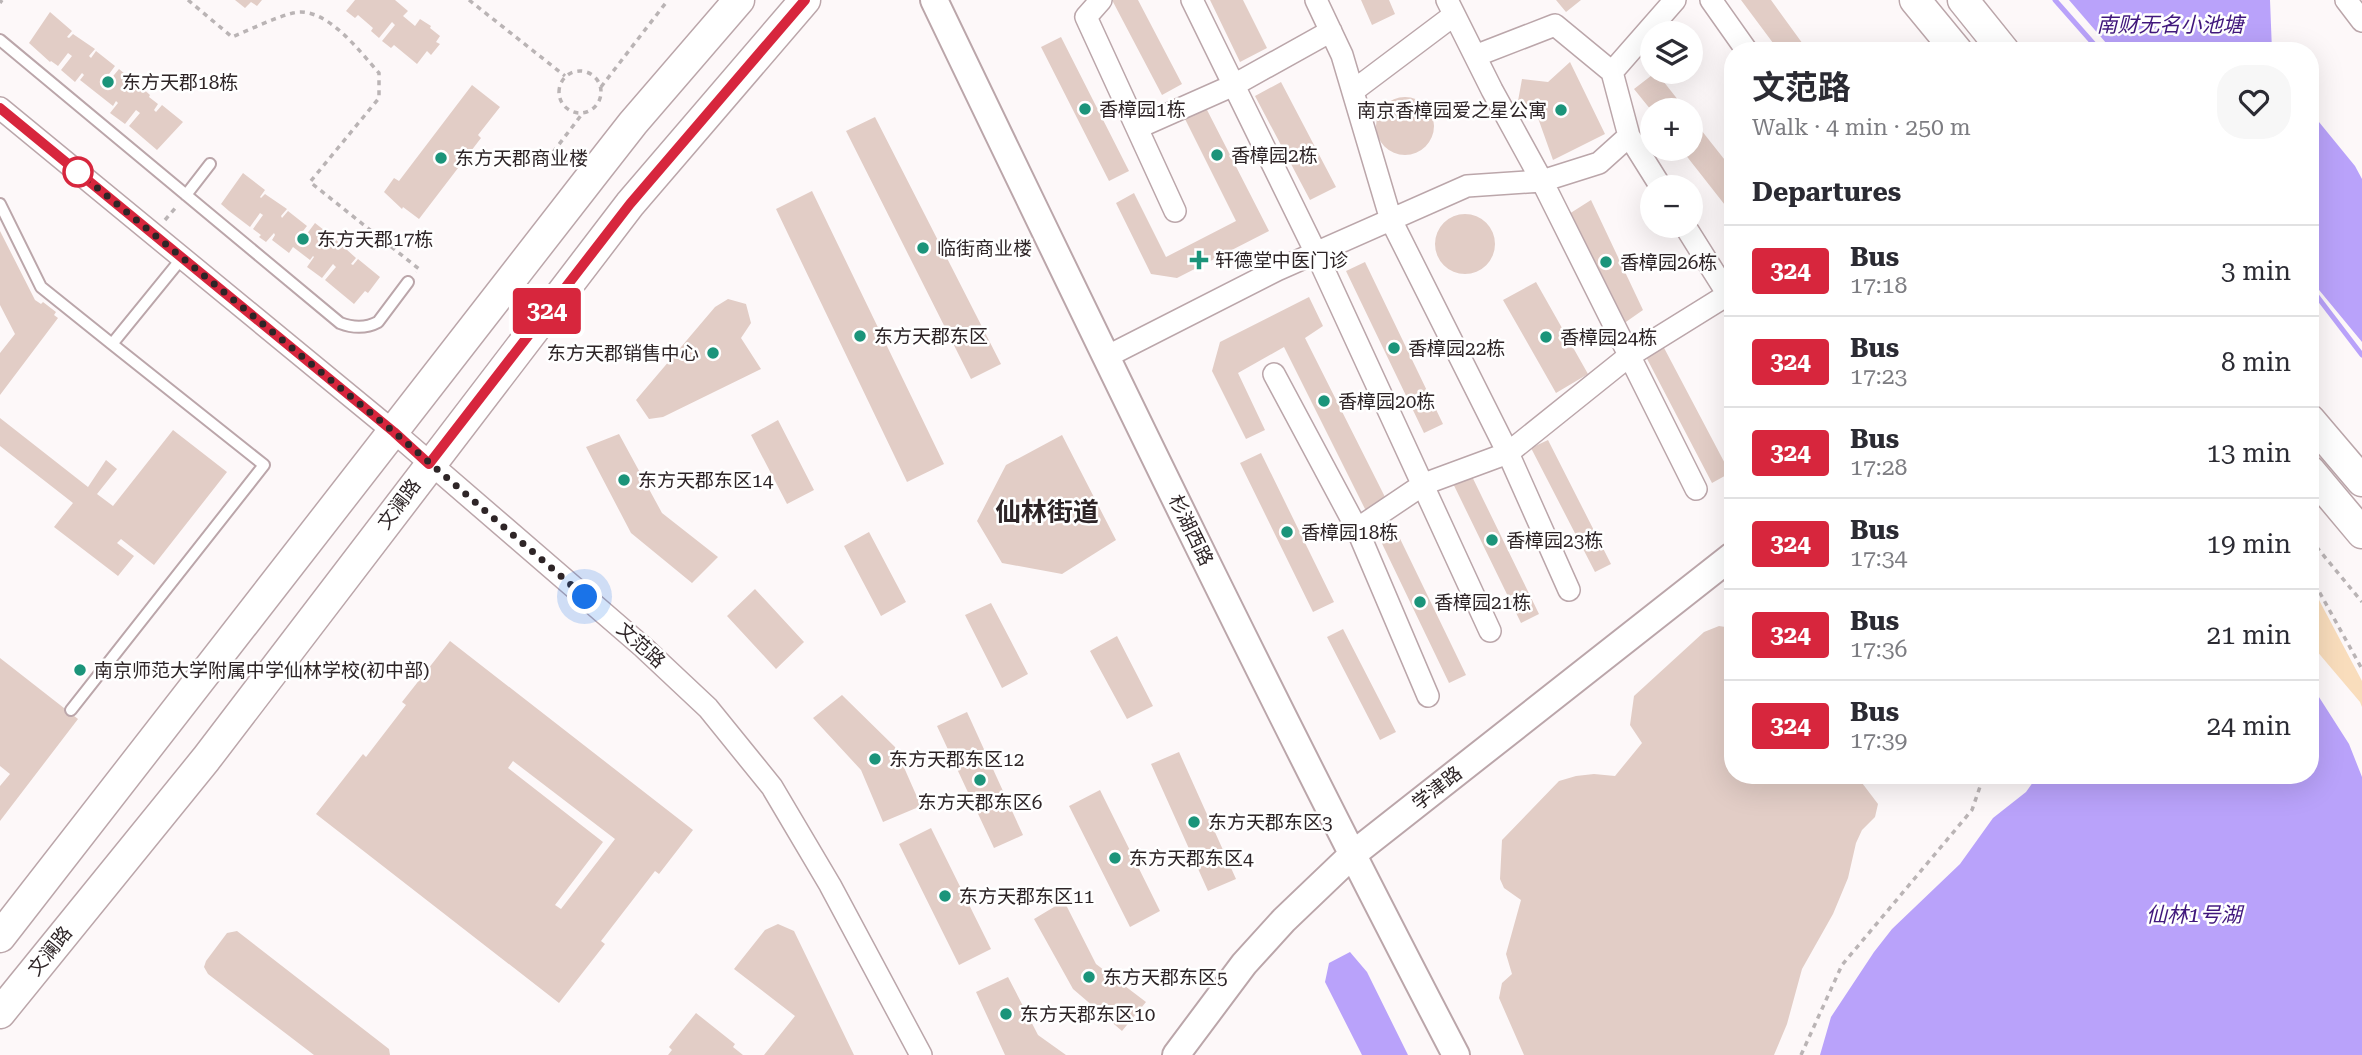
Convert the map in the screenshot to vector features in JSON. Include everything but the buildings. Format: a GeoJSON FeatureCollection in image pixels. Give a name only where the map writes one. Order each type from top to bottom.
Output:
{"type":"FeatureCollection","features":[{"type":"Feature","properties":{"kind":"main road"},"geometry":{"type":"LineString","coordinates":[[0,937],[633,123],[739,0]]}},
{"type":"Feature","properties":{"kind":"main road","name":"文澜路"},"geometry":{"type":"LineString","coordinates":[[0,1013],[206,758],[630,204],[805,0]]}},
{"type":"Feature","properties":{"kind":"main road"},"geometry":{"type":"LineString","coordinates":[[1915,0],[1950,42]]}},
{"type":"Feature","properties":{"kind":"main road"},"geometry":{"type":"LineString","coordinates":[[1963,0],[1997,42]]}},
{"type":"Feature","properties":{"kind":"main road"},"geometry":{"type":"LineString","coordinates":[[2319,431],[2362,481]]}},
{"type":"Feature","properties":{"kind":"main road"},"geometry":{"type":"LineString","coordinates":[[2319,482],[2362,533]]}},
{"type":"Feature","properties":{"kind":"street","name":"杉湖西路"},"geometry":{"type":"LineString","coordinates":[[934,0],[1106,357],[1352,855],[1456,1055]]}},
{"type":"Feature","properties":{"kind":"street"},"geometry":{"type":"LineString","coordinates":[[1101,0],[1086,18],[1175,211]]}},
{"type":"Feature","properties":{"kind":"street"},"geometry":{"type":"LineString","coordinates":[[1192,0],[1316,253],[1490,631]]}},
{"type":"Feature","properties":{"kind":"street"},"geometry":{"type":"LineString","coordinates":[[1316,0],[1342,55],[1391,220],[1508,453],[1569,590]]}},
{"type":"Feature","properties":{"kind":"street"},"geometry":{"type":"LineString","coordinates":[[1612,72],[1675,0]]}},
{"type":"Feature","properties":{"kind":"street"},"geometry":{"type":"LineString","coordinates":[[1711,0],[1741,42]]}},
{"type":"Feature","properties":{"kind":"street"},"geometry":{"type":"LineString","coordinates":[[2346,0],[2362,21]]}},
{"type":"Feature","properties":{"kind":"street"},"geometry":{"type":"LineString","coordinates":[[1353,91],[1451,7],[1542,181],[1696,489]]}},
{"type":"Feature","properties":{"kind":"street"},"geometry":{"type":"LineString","coordinates":[[1475,56],[1555,25],[1612,72],[1629,136],[1653,175]]}},
{"type":"Feature","properties":{"kind":"street"},"geometry":{"type":"LineString","coordinates":[[1137,128],[1234,85],[1331,31]]}},
{"type":"Feature","properties":{"kind":"street","name":"文范路"},"geometry":{"type":"LineString","coordinates":[[0,108],[394,432],[643,647],[708,708],[772,787],[830,885],[921,1055]]}},
{"type":"Feature","properties":{"kind":"street"},"geometry":{"type":"LineString","coordinates":[[1106,357],[1277,270],[1467,186],[1542,181],[1598,163],[1629,136]]}},
{"type":"Feature","properties":{"kind":"street"},"geometry":{"type":"LineString","coordinates":[[1693,238],[1724,285]]}},
{"type":"Feature","properties":{"kind":"street"},"geometry":{"type":"LineString","coordinates":[[1357,529],[1424,484],[1508,453],[1629,356],[1724,300]]}},
{"type":"Feature","properties":{"kind":"street"},"geometry":{"type":"LineString","coordinates":[[1274,374],[1357,529],[1428,696]]}},
{"type":"Feature","properties":{"kind":"street","name":"学津路"},"geometry":{"type":"LineString","coordinates":[[1176,1055],[1244,964],[1284,920],[1352,855],[1724,562]]}},
{"type":"Feature","properties":{"kind":"lane"},"geometry":{"type":"LineString","coordinates":[[0,40],[333,318],[347,326],[363,327],[378,322],[408,282]]}},
{"type":"Feature","properties":{"kind":"lane"},"geometry":{"type":"LineString","coordinates":[[186,195],[211,164]]}},
{"type":"Feature","properties":{"kind":"lane"},"geometry":{"type":"LineString","coordinates":[[0,204],[41,287],[264,466],[71,710]]}},
{"type":"Feature","properties":{"kind":"lane"},"geometry":{"type":"LineString","coordinates":[[112,344],[182,258]]}},
{"type":"Feature","properties":{"kind":"path"},"geometry":{"type":"LineString","coordinates":[[188,0],[232,37],[296,12],[318,16],[347,36],[379,73],[379,98],[310,182],[419,269],[408,282]]}},
{"type":"Feature","properties":{"kind":"path"},"geometry":{"type":"LineString","coordinates":[[469,0],[565,76]]}},
{"type":"Feature","properties":{"kind":"path"},"geometry":{"type":"LineString","coordinates":[[478,7],[483,0]]}},
{"type":"Feature","properties":{"kind":"path"},"geometry":{"type":"LineString","coordinates":[[601,87],[668,0]]}},
{"type":"Feature","properties":{"kind":"path"},"geometry":{"type":"LineString","coordinates":[[579,70],[586,71],[598,80],[601,87],[600,102],[589,112],[582,114],[568,109],[559,97],[565,76],[579,70]]}},
{"type":"Feature","properties":{"kind":"path"},"geometry":{"type":"LineString","coordinates":[[582,114],[554,151],[590,178]]}},
{"type":"Feature","properties":{"kind":"path"},"geometry":{"type":"LineString","coordinates":[[153,235],[186,195]]}},
{"type":"Feature","properties":{"kind":"path"},"geometry":{"type":"LineString","coordinates":[[2319,550],[2362,602]]}},
{"type":"Feature","properties":{"kind":"path"},"geometry":{"type":"LineString","coordinates":[[2319,591],[2362,669]]}},
{"type":"Feature","properties":{"kind":"path"},"geometry":{"type":"LineString","coordinates":[[1801,1055],[1842,965],[1972,810],[1981,784]]}},
{"type":"Feature","properties":{"kind":"shaded area"},"geometry":{"type":"Polygon","coordinates":[[[2319,600],[2362,681],[2362,707],[2319,654],[2319,600]]]}},
{"type":"Feature","properties":{"kind":"water","name":"南财无名小池塘"},"geometry":{"type":"Polygon","coordinates":[[[2069,0],[2270,0],[2272,42],[2105,42],[2069,0]]]}},
{"type":"Feature","properties":{"kind":"water"},"geometry":{"type":"Polygon","coordinates":[[[2319,122],[2355,166],[2362,179],[2362,342],[2319,290],[2319,122]]]}},
{"type":"Feature","properties":{"kind":"water","name":"仙林1号湖"},"geometry":{"type":"Polygon","coordinates":[[[2319,697],[2349,744],[2362,777],[2362,1055],[1820,1055],[1831,1017],[1892,929],[1960,864],[1993,818],[2026,792],[2032,784],[2319,784],[2319,697]]]}},
{"type":"Feature","properties":{"kind":"water"},"geometry":{"type":"Polygon","coordinates":[[[1350,952],[1367,972],[1408,1055],[1362,1055],[1325,982],[1329,963],[1350,952]]]}},
{"type":"Feature","properties":{"kind":"waterway"},"geometry":{"type":"LineString","coordinates":[[2055,0],[2092,42]]}},
{"type":"Feature","properties":{"kind":"waterway"},"geometry":{"type":"LineString","coordinates":[[2319,299],[2362,355]]}},
{"type":"Feature","properties":{"kind":"bus line","name":"324"},"geometry":{"type":"LineString","coordinates":[[0,108],[394,432],[429,464],[630,204],[805,0]]}},
{"type":"Feature","properties":{"kind":"place","name":"东方天郡18栋"},"geometry":{"type":"Point","coordinates":[108,82]}},
{"type":"Feature","properties":{"kind":"place","name":"香樟园1栋"},"geometry":{"type":"Point","coordinates":[1085,109]}},
{"type":"Feature","properties":{"kind":"place","name":"南京香樟园爱之星公寓"},"geometry":{"type":"Point","coordinates":[1561,110]}},
{"type":"Feature","properties":{"kind":"place","name":"香樟园2栋"},"geometry":{"type":"Point","coordinates":[1217,155]}},
{"type":"Feature","properties":{"kind":"place","name":"东方天郡商业楼"},"geometry":{"type":"Point","coordinates":[441,158]}},
{"type":"Feature","properties":{"kind":"place","name":"东方天郡17栋"},"geometry":{"type":"Point","coordinates":[303,239]}},
{"type":"Feature","properties":{"kind":"place","name":"临街商业楼"},"geometry":{"type":"Point","coordinates":[923,248]}},
{"type":"Feature","properties":{"kind":"place","name":"轩德堂中医门诊"},"geometry":{"type":"Point","coordinates":[1199,260]}},
{"type":"Feature","properties":{"kind":"place","name":"香樟园26栋"},"geometry":{"type":"Point","coordinates":[1606,262]}},
{"type":"Feature","properties":{"kind":"place","name":"东方天郡东区"},"geometry":{"type":"Point","coordinates":[860,336]}},
{"type":"Feature","properties":{"kind":"place","name":"香樟园24栋"},"geometry":{"type":"Point","coordinates":[1546,337]}},
{"type":"Feature","properties":{"kind":"place","name":"香樟园22栋"},"geometry":{"type":"Point","coordinates":[1394,348]}},
{"type":"Feature","properties":{"kind":"place","name":"东方天郡销售中心"},"geometry":{"type":"Point","coordinates":[713,353]}},
{"type":"Feature","properties":{"kind":"place","name":"香樟园20栋"},"geometry":{"type":"Point","coordinates":[1324,401]}},
{"type":"Feature","properties":{"kind":"place","name":"东方天郡东区14"},"geometry":{"type":"Point","coordinates":[624,480]}},
{"type":"Feature","properties":{"kind":"place","name":"香樟园18栋"},"geometry":{"type":"Point","coordinates":[1287,532]}},
{"type":"Feature","properties":{"kind":"place","name":"香樟园23栋"},"geometry":{"type":"Point","coordinates":[1492,540]}},
{"type":"Feature","properties":{"kind":"place","name":"香樟园21栋"},"geometry":{"type":"Point","coordinates":[1420,602]}},
{"type":"Feature","properties":{"kind":"place","name":"南京师范大学附属中学仙林学校(初中部)"},"geometry":{"type":"Point","coordinates":[80,670]}},
{"type":"Feature","properties":{"kind":"place","name":"东方天郡东区12"},"geometry":{"type":"Point","coordinates":[875,759]}},
{"type":"Feature","properties":{"kind":"place","name":"东方天郡东区6"},"geometry":{"type":"Point","coordinates":[980,780]}},
{"type":"Feature","properties":{"kind":"place","name":"东方天郡东区3"},"geometry":{"type":"Point","coordinates":[1194,822]}},
{"type":"Feature","properties":{"kind":"place","name":"东方天郡东区4"},"geometry":{"type":"Point","coordinates":[1115,858]}},
{"type":"Feature","properties":{"kind":"place","name":"东方天郡东区11"},"geometry":{"type":"Point","coordinates":[945,896]}},
{"type":"Feature","properties":{"kind":"place","name":"东方天郡东区5"},"geometry":{"type":"Point","coordinates":[1089,977]}},
{"type":"Feature","properties":{"kind":"place","name":"东方天郡东区10"},"geometry":{"type":"Point","coordinates":[1006,1014]}},
{"type":"Feature","properties":{"kind":"district","name":"仙林街道"},"geometry":{"type":"Point","coordinates":[1047,512]}},
{"type":"Feature","properties":{"kind":"route"},"geometry":{"type":"LineString","coordinates":[[78,172],[394,432],[585,597]]}}]}
